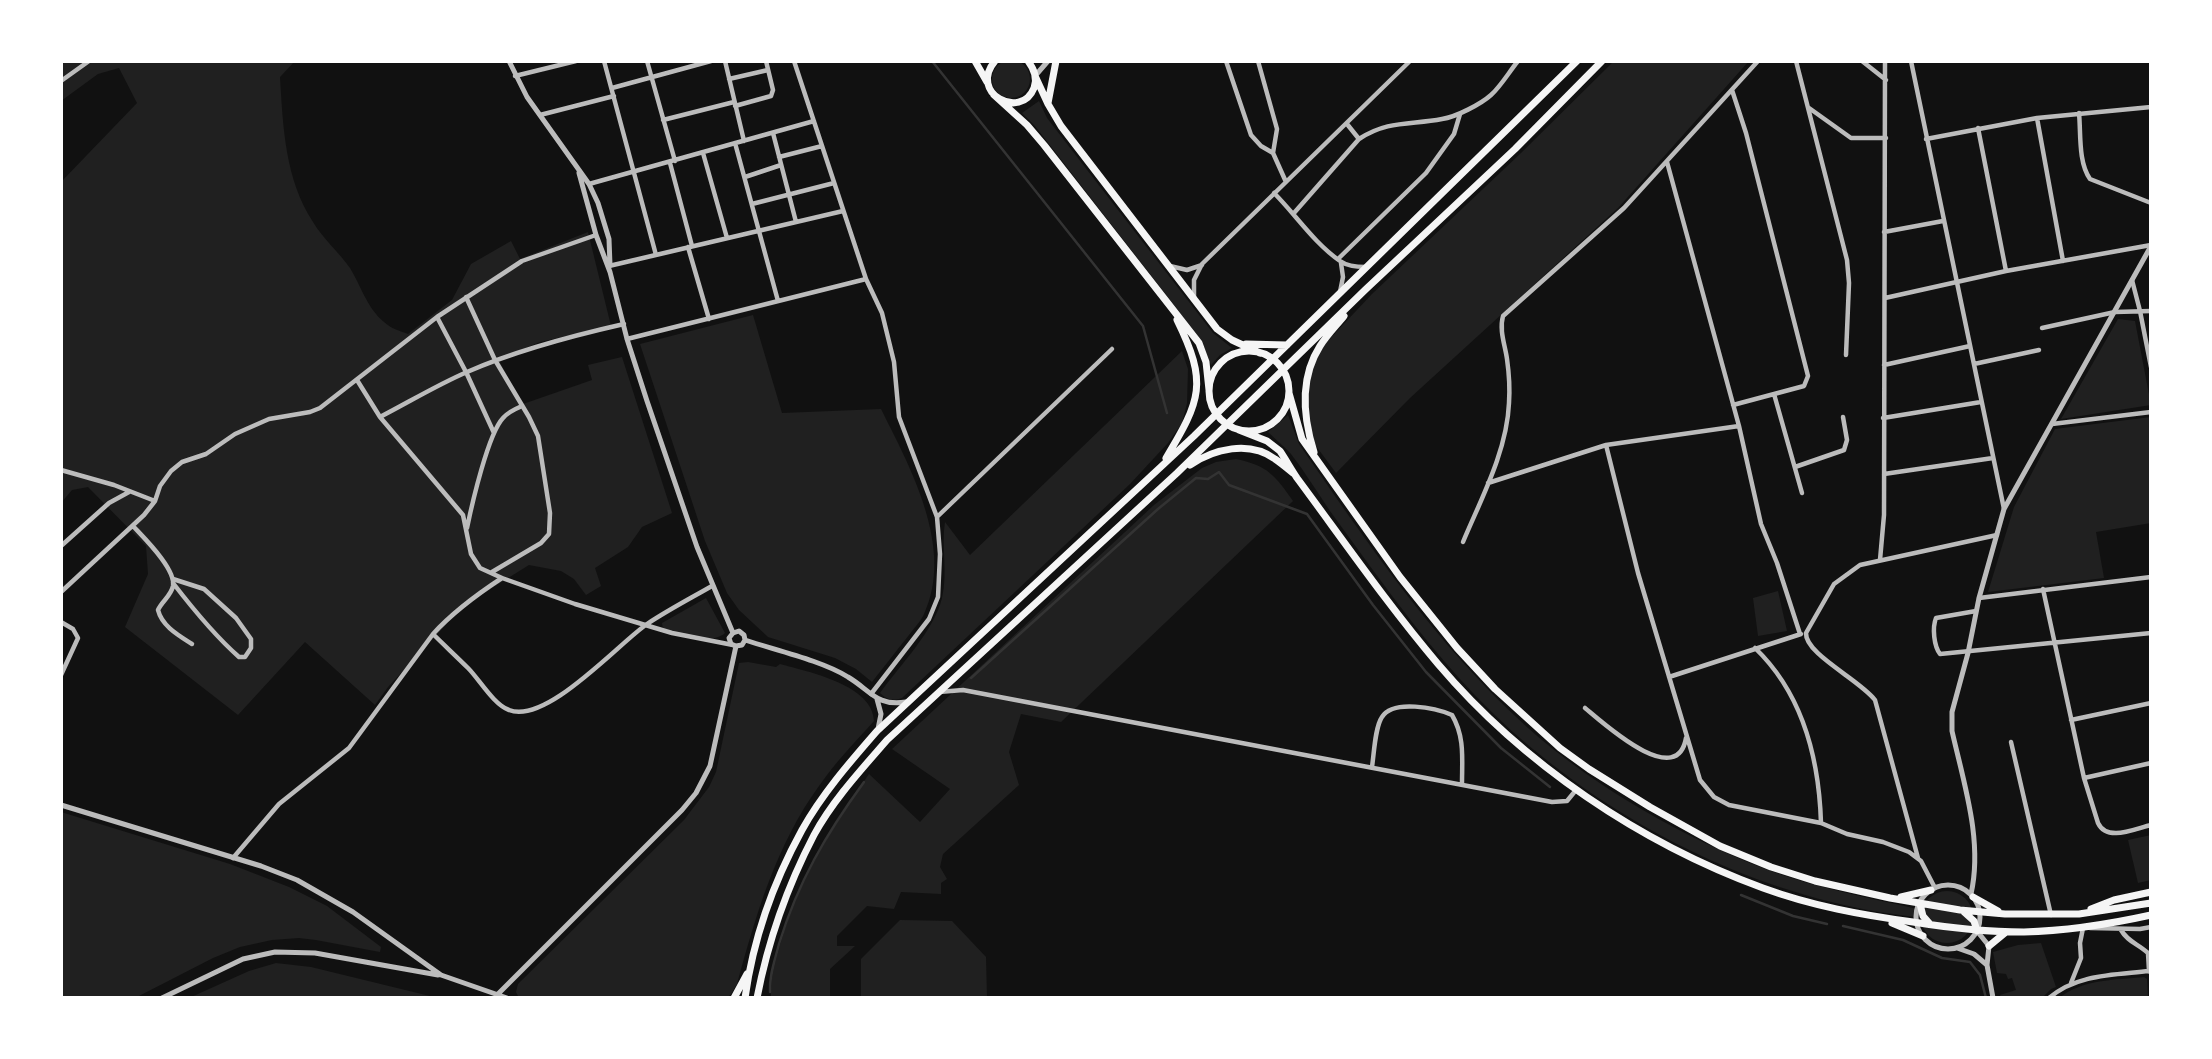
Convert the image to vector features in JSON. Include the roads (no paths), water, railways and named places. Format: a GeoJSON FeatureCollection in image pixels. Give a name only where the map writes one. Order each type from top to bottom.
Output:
{"type":"FeatureCollection","features":[{"type":"Feature","properties":{"kind":"highway"},"geometry":{"type":"LineString","coordinates":[[975,61],[994,95],[1027,125],[1044,145],[1199,344],[1206,362],[1211,403],[1216,414],[1227,424],[1274,445],[1439,665],[1517,743],[1576,789],[1637,828],[1712,868],[1809,902],[1882,918],[1977,931],[2006,932],[2081,927],[2151,915]]}},
{"type":"Feature","properties":{"kind":"highway"},"geometry":{"type":"LineString","coordinates":[[988,84],[989,71],[995,61]]}},
{"type":"Feature","properties":{"kind":"highway"},"geometry":{"type":"LineString","coordinates":[[1028,61],[1048,104],[1068,135],[1217,329],[1273,359],[1283,370],[1302,439],[1400,577],[1457,648],[1495,689],[1589,769],[1685,828],[1771,867],[1815,881],[1920,904],[2006,914],[2079,914],[2151,903]]}},
{"type":"Feature","properties":{"kind":"highway"},"geometry":{"type":"LineString","coordinates":[[1048,104],[1056,61]]}},
{"type":"Feature","properties":{"kind":"highway"},"geometry":{"type":"LineString","coordinates":[[745,998],[769,903],[785,864],[803,828],[847,766],[877,731],[1216,414],[1577,61]]}},
{"type":"Feature","properties":{"kind":"highway"},"geometry":{"type":"LineString","coordinates":[[757,998],[781,909],[815,833],[857,774],[901,725],[1177,473],[1515,149],[1601,61]]}},
{"type":"Feature","properties":{"kind":"highway"},"geometry":{"type":"LineString","coordinates":[[994,95],[1006,102],[1021,101],[1032,92],[1036,77]]}},
{"type":"Feature","properties":{"kind":"highway"},"geometry":{"type":"LineString","coordinates":[[1316,460],[1305,418],[1304,397],[1313,360],[1320,345],[1365,290]]}},
{"type":"Feature","properties":{"kind":"highway"},"geometry":{"type":"LineString","coordinates":[[1162,465],[1190,416],[1197,384],[1192,352],[1169,304]]}},
{"type":"Feature","properties":{"kind":"highway"},"geometry":{"type":"LineString","coordinates":[[1241,344],[1287,345]]}},
{"type":"Feature","properties":{"kind":"highway"},"geometry":{"type":"LineString","coordinates":[[1209,390],[1211,379],[1225,359],[1248,351],[1260,353]]}},
{"type":"Feature","properties":{"kind":"highway"},"geometry":{"type":"LineString","coordinates":[[1239,430],[1259,430],[1276,420],[1287,403],[1289,393]]}},
{"type":"Feature","properties":{"kind":"highway"},"geometry":{"type":"LineString","coordinates":[[1177,473],[1208,454],[1237,448],[1267,454],[1295,474]]}},
{"type":"Feature","properties":{"kind":"highway"},"geometry":{"type":"LineString","coordinates":[[1890,898],[1915,895],[1933,889]]}},
{"type":"Feature","properties":{"kind":"highway"},"geometry":{"type":"LineString","coordinates":[[2079,914],[2114,900],[2151,892]]}},
{"type":"Feature","properties":{"kind":"highway"},"geometry":{"type":"LineString","coordinates":[[1972,896],[1986,906],[2006,914]]}},
{"type":"Feature","properties":{"kind":"highway"},"geometry":{"type":"LineString","coordinates":[[1920,904],[1923,916],[1933,925]]}},
{"type":"Feature","properties":{"kind":"highway"},"geometry":{"type":"LineString","coordinates":[[1960,910],[1972,918],[1977,931]]}},
{"type":"Feature","properties":{"kind":"highway"},"geometry":{"type":"LineString","coordinates":[[1882,918],[1923,936]]}},
{"type":"Feature","properties":{"kind":"highway"},"geometry":{"type":"LineString","coordinates":[[1989,946],[2006,932]]}},
{"type":"Feature","properties":{"kind":"highway"},"geometry":{"type":"LineString","coordinates":[[734,998],[751,967]]}},
{"type":"Feature","properties":{"kind":"highway"},"geometry":{"type":"LineString","coordinates":[[759,987],[763,998]]}},
{"type":"Feature","properties":{"kind":"street"},"geometry":{"type":"LineString","coordinates":[[61,81],[89,61]]}},
{"type":"Feature","properties":{"kind":"street"},"geometry":{"type":"LineString","coordinates":[[509,61],[539,115],[589,184],[608,239],[610,268]]}},
{"type":"Feature","properties":{"kind":"street"},"geometry":{"type":"LineString","coordinates":[[515,76],[576,61]]}},
{"type":"Feature","properties":{"kind":"street"},"geometry":{"type":"LineString","coordinates":[[604,61],[656,255]]}},
{"type":"Feature","properties":{"kind":"street"},"geometry":{"type":"LineString","coordinates":[[646,61],[663,120],[690,247],[709,319]]}},
{"type":"Feature","properties":{"kind":"street"},"geometry":{"type":"LineString","coordinates":[[612,88],[651,78],[688,64],[710,61]]}},
{"type":"Feature","properties":{"kind":"street"},"geometry":{"type":"LineString","coordinates":[[724,61],[744,141]]}},
{"type":"Feature","properties":{"kind":"street"},"geometry":{"type":"LineString","coordinates":[[663,120],[769,98],[773,90],[766,61]]}},
{"type":"Feature","properties":{"kind":"street"},"geometry":{"type":"LineString","coordinates":[[794,61],[866,279],[881,313],[894,362],[898,417],[937,517],[940,554],[938,597],[929,619],[874,696]]}},
{"type":"Feature","properties":{"kind":"street"},"geometry":{"type":"LineString","coordinates":[[1036,77],[1048,61]]}},
{"type":"Feature","properties":{"kind":"street"},"geometry":{"type":"LineString","coordinates":[[1226,61],[1251,135],[1261,146],[1273,153]]}},
{"type":"Feature","properties":{"kind":"street"},"geometry":{"type":"LineString","coordinates":[[1258,61],[1277,129],[1273,153],[1286,182]]}},
{"type":"Feature","properties":{"kind":"street"},"geometry":{"type":"LineString","coordinates":[[1194,298],[1194,280],[1202,264],[1410,61]]}},
{"type":"Feature","properties":{"kind":"street"},"geometry":{"type":"LineString","coordinates":[[1294,213],[1359,139],[1372,131],[1397,123],[1446,118],[1460,113],[1491,95],[1518,61]]}},
{"type":"Feature","properties":{"kind":"street"},"geometry":{"type":"LineString","coordinates":[[1463,542],[1498,456],[1509,405],[1507,362],[1501,326],[1503,316],[1624,208],[1758,61]]}},
{"type":"Feature","properties":{"kind":"street"},"geometry":{"type":"LineString","coordinates":[[1796,61],[1847,260],[1849,283],[1846,355]]}},
{"type":"Feature","properties":{"kind":"street"},"geometry":{"type":"LineString","coordinates":[[1862,61],[1887,80]]}},
{"type":"Feature","properties":{"kind":"street"},"geometry":{"type":"LineString","coordinates":[[1880,561],[1884,515],[1885,61]]}},
{"type":"Feature","properties":{"kind":"street"},"geometry":{"type":"LineString","coordinates":[[1911,61],[2004,509]]}},
{"type":"Feature","properties":{"kind":"street"},"geometry":{"type":"LineString","coordinates":[[729,79],[768,70]]}},
{"type":"Feature","properties":{"kind":"street"},"geometry":{"type":"LineString","coordinates":[[1732,90],[1746,133],[1808,376],[1804,386],[1733,405]]}},
{"type":"Feature","properties":{"kind":"street"},"geometry":{"type":"LineString","coordinates":[[539,115],[614,96]]}},
{"type":"Feature","properties":{"kind":"street"},"geometry":{"type":"LineString","coordinates":[[1809,107],[1851,138],[1886,138]]}},
{"type":"Feature","properties":{"kind":"street"},"geometry":{"type":"LineString","coordinates":[[1926,139],[2037,118],[2151,107]]}},
{"type":"Feature","properties":{"kind":"street"},"geometry":{"type":"LineString","coordinates":[[1339,261],[1426,173],[1454,134],[1460,113]]}},
{"type":"Feature","properties":{"kind":"street"},"geometry":{"type":"LineString","coordinates":[[2079,113],[2085,172],[2090,179],[2151,203]]}},
{"type":"Feature","properties":{"kind":"street"},"geometry":{"type":"LineString","coordinates":[[2037,118],[2063,261]]}},
{"type":"Feature","properties":{"kind":"street"},"geometry":{"type":"LineString","coordinates":[[589,184],[814,121]]}},
{"type":"Feature","properties":{"kind":"street"},"geometry":{"type":"LineString","coordinates":[[1347,124],[1359,139]]}},
{"type":"Feature","properties":{"kind":"street"},"geometry":{"type":"LineString","coordinates":[[1978,128],[2006,271]]}},
{"type":"Feature","properties":{"kind":"street"},"geometry":{"type":"LineString","coordinates":[[773,133],[796,222]]}},
{"type":"Feature","properties":{"kind":"street"},"geometry":{"type":"LineString","coordinates":[[735,144],[778,301]]}},
{"type":"Feature","properties":{"kind":"street"},"geometry":{"type":"LineString","coordinates":[[779,158],[822,146]]}},
{"type":"Feature","properties":{"kind":"street"},"geometry":{"type":"LineString","coordinates":[[703,153],[727,238]]}},
{"type":"Feature","properties":{"kind":"street"},"geometry":{"type":"LineString","coordinates":[[1667,162],[1739,426],[1761,524],[1809,645],[1867,689],[1875,700],[1918,858],[1933,889]]}},
{"type":"Feature","properties":{"kind":"street"},"geometry":{"type":"LineString","coordinates":[[745,177],[781,165]]}},
{"type":"Feature","properties":{"kind":"street"},"geometry":{"type":"LineString","coordinates":[[497,995],[682,810],[695,793],[710,766],[734,646],[730,640],[733,632],[696,547],[627,339],[610,268],[596,235],[579,173]]}},
{"type":"Feature","properties":{"kind":"street"},"geometry":{"type":"LineString","coordinates":[[752,204],[834,183]]}},
{"type":"Feature","properties":{"kind":"street"},"geometry":{"type":"LineString","coordinates":[[1274,193],[1339,261],[1368,267]]}},
{"type":"Feature","properties":{"kind":"street"},"geometry":{"type":"LineString","coordinates":[[610,268],[843,211]]}},
{"type":"Feature","properties":{"kind":"street"},"geometry":{"type":"LineString","coordinates":[[1884,232],[1943,221]]}},
{"type":"Feature","properties":{"kind":"street"},"geometry":{"type":"LineString","coordinates":[[61,592],[133,526],[155,501],[160,486],[182,462],[206,454],[235,435],[268,419],[310,412],[329,402],[437,317],[522,261],[596,235]]}},
{"type":"Feature","properties":{"kind":"street"},"geometry":{"type":"LineString","coordinates":[[1885,298],[2006,271],[2151,245]]}},
{"type":"Feature","properties":{"kind":"street"},"geometry":{"type":"LineString","coordinates":[[1972,896],[1958,887],[1943,886],[1933,889],[1920,904],[1917,923],[1923,936],[1938,947],[1957,948],[1969,941],[1977,931],[1980,921],[1972,896],[1976,866],[1973,831],[1952,731],[1952,712],[1979,598],[2004,509],[2151,245]]}},
{"type":"Feature","properties":{"kind":"street"},"geometry":{"type":"LineString","coordinates":[[1339,261],[1343,277],[1339,295]]}},
{"type":"Feature","properties":{"kind":"street"},"geometry":{"type":"LineString","coordinates":[[1170,266],[1187,270],[1202,264]]}},
{"type":"Feature","properties":{"kind":"street"},"geometry":{"type":"LineString","coordinates":[[627,339],[866,279]]}},
{"type":"Feature","properties":{"kind":"street"},"geometry":{"type":"LineString","coordinates":[[2132,280],[2151,367]]}},
{"type":"Feature","properties":{"kind":"street"},"geometry":{"type":"LineString","coordinates":[[466,297],[495,360],[538,436],[551,513],[549,534],[532,550],[491,573]]}},
{"type":"Feature","properties":{"kind":"street"},"geometry":{"type":"LineString","coordinates":[[2042,328],[2115,312],[2151,311]]}},
{"type":"Feature","properties":{"kind":"street"},"geometry":{"type":"LineString","coordinates":[[437,317],[494,434]]}},
{"type":"Feature","properties":{"kind":"street"},"geometry":{"type":"LineString","coordinates":[[380,417],[466,372],[495,360],[565,338],[624,324]]}},
{"type":"Feature","properties":{"kind":"street"},"geometry":{"type":"LineString","coordinates":[[1884,365],[1970,346]]}},
{"type":"Feature","properties":{"kind":"street"},"geometry":{"type":"LineString","coordinates":[[937,517],[1112,349]]}},
{"type":"Feature","properties":{"kind":"street"},"geometry":{"type":"LineString","coordinates":[[1974,364],[2039,350]]}},
{"type":"Feature","properties":{"kind":"street"},"geometry":{"type":"LineString","coordinates":[[357,380],[380,417],[463,515],[474,560],[480,568],[575,604],[672,633],[734,646],[742,645],[745,640]]}},
{"type":"Feature","properties":{"kind":"street"},"geometry":{"type":"LineString","coordinates":[[1774,394],[1802,493]]}},
{"type":"Feature","properties":{"kind":"street"},"geometry":{"type":"LineString","coordinates":[[1883,418],[1982,401]]}},
{"type":"Feature","properties":{"kind":"street"},"geometry":{"type":"LineString","coordinates":[[466,530],[494,434],[501,419],[522,406]]}},
{"type":"Feature","properties":{"kind":"street"},"geometry":{"type":"LineString","coordinates":[[2052,424],[2151,412]]}},
{"type":"Feature","properties":{"kind":"street"},"geometry":{"type":"LineString","coordinates":[[1795,467],[1844,450],[1847,440],[1843,417]]}},
{"type":"Feature","properties":{"kind":"street"},"geometry":{"type":"LineString","coordinates":[[1487,484],[1606,445],[1739,426]]}},
{"type":"Feature","properties":{"kind":"street"},"geometry":{"type":"LineString","coordinates":[[1606,445],[1638,573],[1700,780],[1714,797],[1729,805],[1821,823],[1847,834],[1905,850],[1918,858]]}},
{"type":"Feature","properties":{"kind":"street"},"geometry":{"type":"LineString","coordinates":[[1884,474],[1993,458]]}},
{"type":"Feature","properties":{"kind":"street"},"geometry":{"type":"LineString","coordinates":[[61,470],[155,501]]}},
{"type":"Feature","properties":{"kind":"street"},"geometry":{"type":"LineString","coordinates":[[61,546],[110,503],[130,491]]}},
{"type":"Feature","properties":{"kind":"street"},"geometry":{"type":"LineString","coordinates":[[133,526],[167,566],[173,581],[215,634],[239,657],[245,657],[252,644],[251,639],[236,618],[204,589],[173,581]]}},
{"type":"Feature","properties":{"kind":"street"},"geometry":{"type":"LineString","coordinates":[[1669,677],[1803,634],[1834,584],[1860,565],[1997,535]]}},
{"type":"Feature","properties":{"kind":"street"},"geometry":{"type":"LineString","coordinates":[[233,858],[279,804],[349,748],[433,634],[460,607],[502,578]]}},
{"type":"Feature","properties":{"kind":"street"},"geometry":{"type":"LineString","coordinates":[[1979,598],[2151,578]]}},
{"type":"Feature","properties":{"kind":"street"},"geometry":{"type":"LineString","coordinates":[[173,581],[167,599],[160,605],[159,614],[161,620],[176,634],[192,644]]}},
{"type":"Feature","properties":{"kind":"street"},"geometry":{"type":"LineString","coordinates":[[433,634],[500,705],[518,712],[538,708],[571,688],[646,624],[712,586]]}},
{"type":"Feature","properties":{"kind":"street"},"geometry":{"type":"LineString","coordinates":[[2043,589],[2084,778],[2101,829],[2107,833],[2117,833],[2151,825]]}},
{"type":"Feature","properties":{"kind":"street"},"geometry":{"type":"LineString","coordinates":[[1976,611],[1936,618],[1933,622],[1940,654],[2151,633]]}},
{"type":"Feature","properties":{"kind":"street"},"geometry":{"type":"LineString","coordinates":[[61,622],[73,629],[78,638],[61,676]]}},
{"type":"Feature","properties":{"kind":"street"},"geometry":{"type":"LineString","coordinates":[[733,632],[742,633],[745,640],[847,676],[874,696],[892,704],[908,702]]}},
{"type":"Feature","properties":{"kind":"street"},"geometry":{"type":"LineString","coordinates":[[1755,648],[1772,664],[1802,717],[1818,782],[1821,823]]}},
{"type":"Feature","properties":{"kind":"street"},"geometry":{"type":"LineString","coordinates":[[938,692],[963,690],[1557,802],[1567,801],[1576,789]]}},
{"type":"Feature","properties":{"kind":"street"},"geometry":{"type":"LineString","coordinates":[[874,696],[881,714],[877,731]]}},
{"type":"Feature","properties":{"kind":"street"},"geometry":{"type":"LineString","coordinates":[[2071,720],[2151,703]]}},
{"type":"Feature","properties":{"kind":"street"},"geometry":{"type":"LineString","coordinates":[[1372,767],[1381,718],[1387,711],[1419,706],[1452,715],[1462,740],[1462,784]]}},
{"type":"Feature","properties":{"kind":"street"},"geometry":{"type":"LineString","coordinates":[[1585,708],[1640,751],[1658,757],[1671,757],[1678,753],[1685,743],[1686,733]]}},
{"type":"Feature","properties":{"kind":"street"},"geometry":{"type":"LineString","coordinates":[[2011,742],[2051,915]]}},
{"type":"Feature","properties":{"kind":"street"},"geometry":{"type":"LineString","coordinates":[[2084,778],[2151,763]]}},
{"type":"Feature","properties":{"kind":"street"},"geometry":{"type":"LineString","coordinates":[[61,805],[280,873],[310,886],[353,912],[441,975]]}},
{"type":"Feature","properties":{"kind":"street"},"geometry":{"type":"LineString","coordinates":[[2071,983],[2081,958],[2081,927],[2151,927]]}},
{"type":"Feature","properties":{"kind":"street"},"geometry":{"type":"LineString","coordinates":[[2049,998],[2071,983],[2081,980],[2150,972],[2148,953],[2126,939],[2121,929]]}},
{"type":"Feature","properties":{"kind":"street"},"geometry":{"type":"LineString","coordinates":[[1977,931],[1989,946],[1987,965],[1993,998]]}},
{"type":"Feature","properties":{"kind":"street"},"geometry":{"type":"LineString","coordinates":[[1957,948],[1974,954],[1987,965]]}},
{"type":"Feature","properties":{"kind":"street"},"geometry":{"type":"LineString","coordinates":[[162,998],[243,959],[275,952],[325,955],[441,975],[507,998]]}},
{"type":"Feature","properties":{"kind":"waterway"},"geometry":{"type":"LineString","coordinates":[[932,61],[1143,326],[1167,413]]}},
{"type":"Feature","properties":{"kind":"waterway"},"geometry":{"type":"LineString","coordinates":[[971,678],[1158,509],[1196,478],[1208,479],[1219,472],[1229,485],[1307,514],[1426,672],[1501,748],[1550,787]]}},
{"type":"Feature","properties":{"kind":"waterway"},"geometry":{"type":"LineString","coordinates":[[770,992],[771,974],[779,944],[804,879],[825,840],[864,782]]}},
{"type":"Feature","properties":{"kind":"waterway"},"geometry":{"type":"LineString","coordinates":[[1741,895],[1793,916],[1827,924]]}},
{"type":"Feature","properties":{"kind":"waterway"},"geometry":{"type":"LineString","coordinates":[[1843,926],[1903,940],[1942,958],[1970,962],[1980,975],[1986,998]]}}]}
